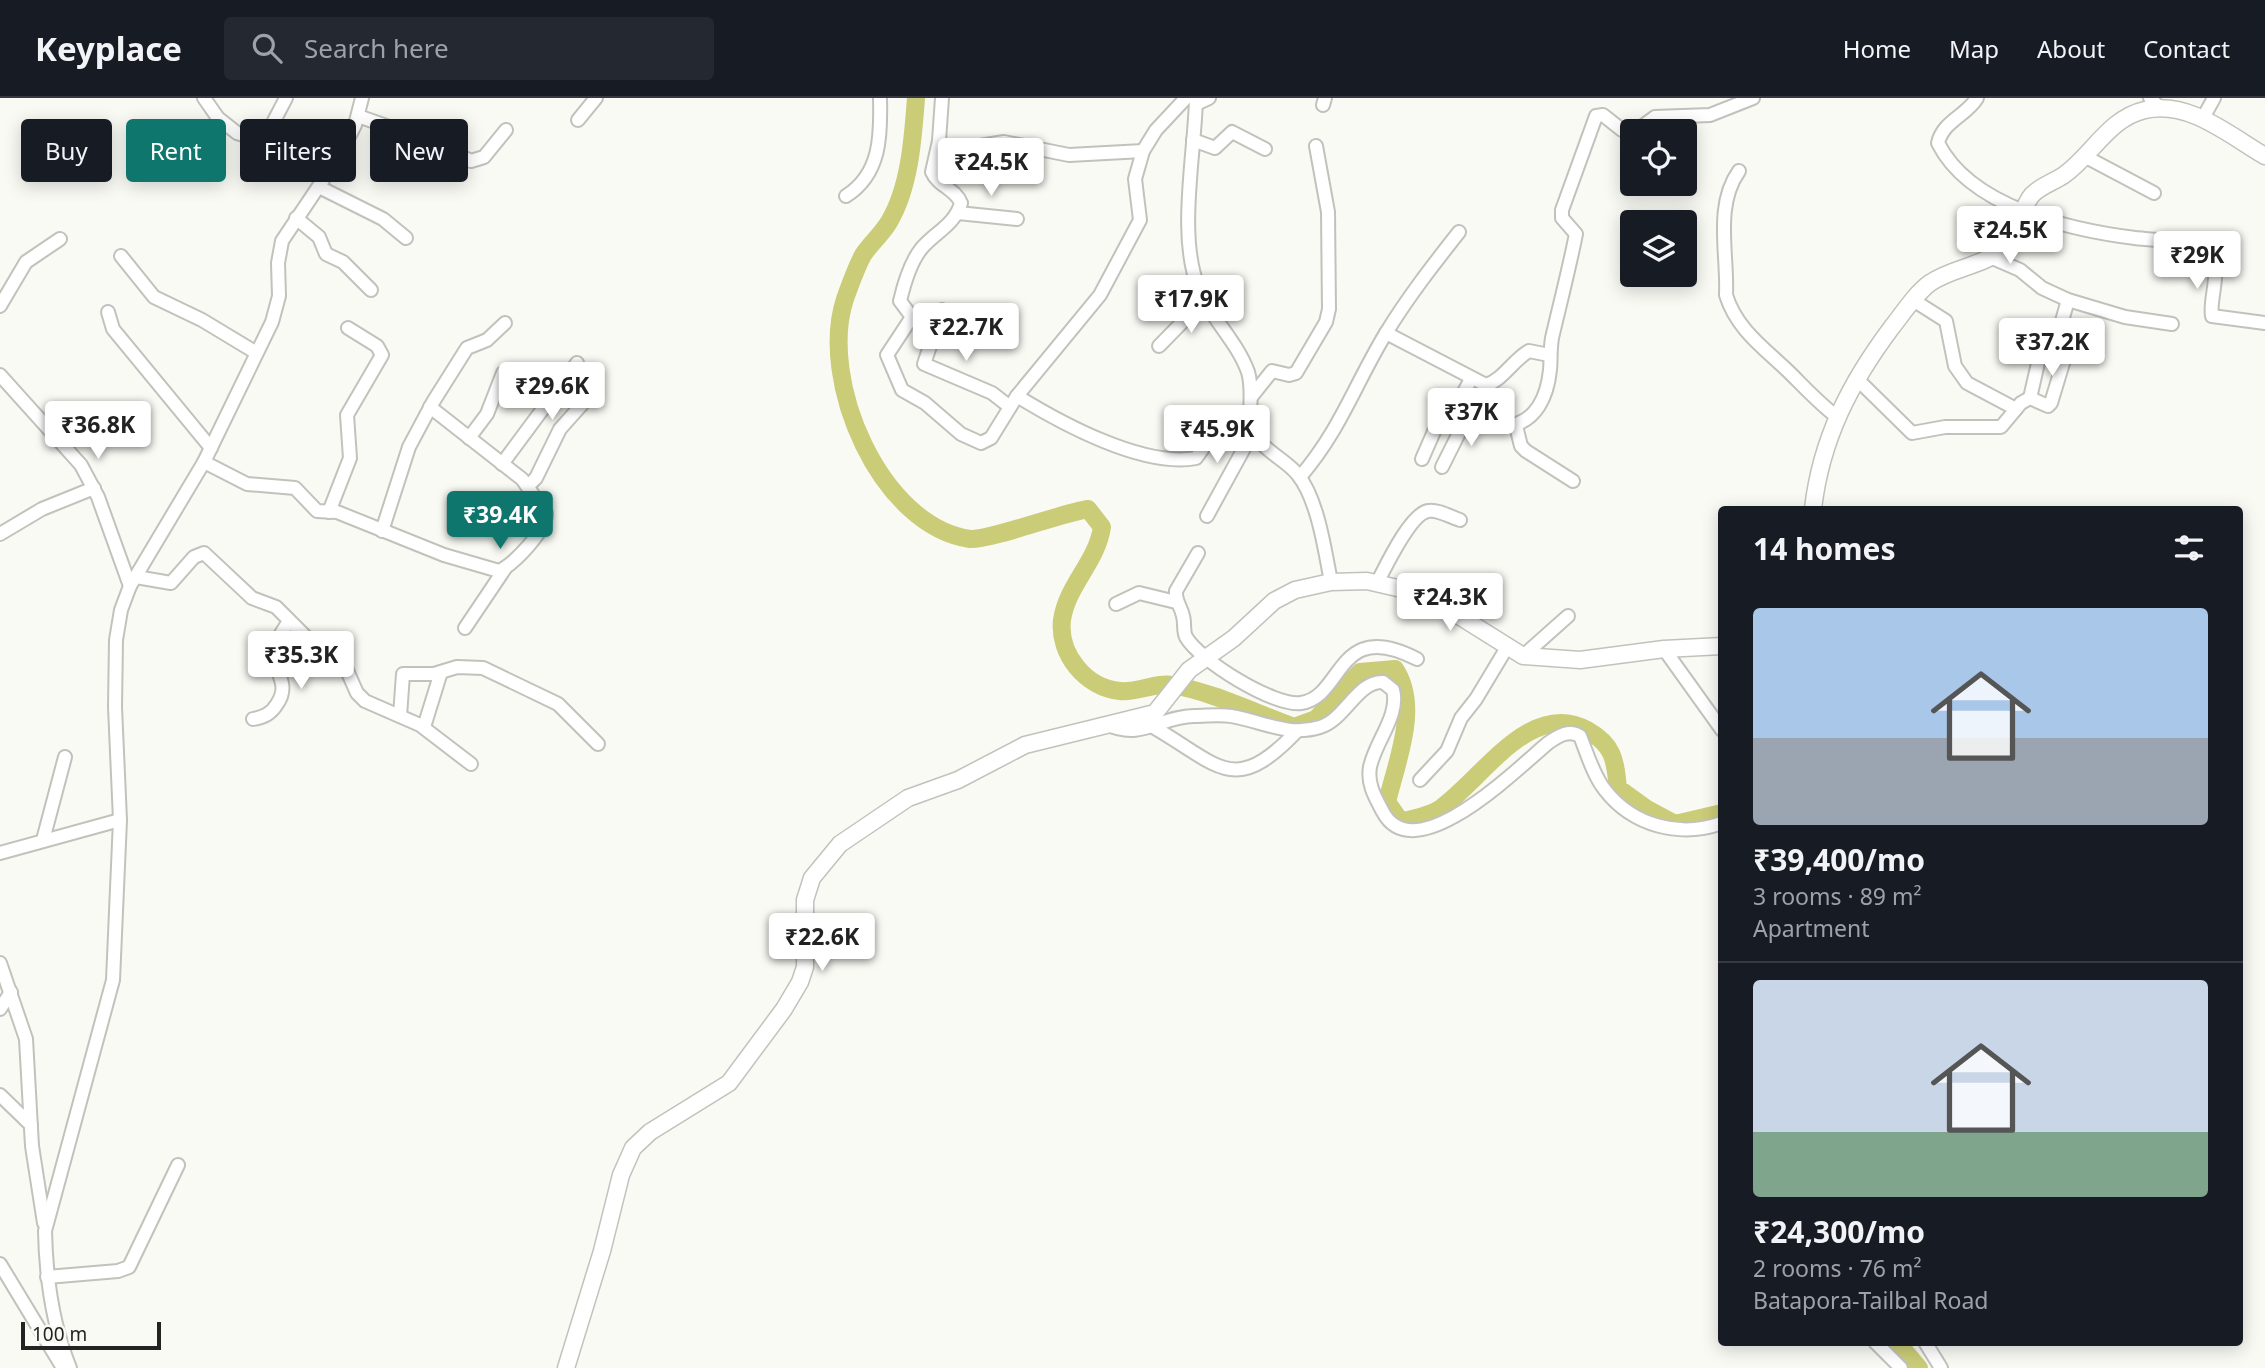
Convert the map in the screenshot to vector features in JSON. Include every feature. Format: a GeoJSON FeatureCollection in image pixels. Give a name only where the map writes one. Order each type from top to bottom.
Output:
{"type":"FeatureCollection","features":[{"type":"Feature","properties":{"kind":"main road"},"geometry":{"type":"LineString","coordinates":[[1814,506],[1817,478],[1837,417],[1856,378],[1913,300],[1941,277],[1990,257],[2011,240],[2035,192],[2063,176],[2086,157],[2111,128],[2132,113],[2155,103],[2203,118],[2265,156]]}},
{"type":"Feature","properties":{"kind":"main road"},"geometry":{"type":"LineString","coordinates":[[566,1368],[589,1297],[625,1163],[641,1139],[729,1083],[784,1009],[805,967],[805,900],[820,865],[853,834],[908,798],[958,780],[1025,745],[1155,713],[1189,670],[1234,638],[1283,595],[1331,582],[1377,583],[1432,599],[1506,649],[1523,656],[1580,660],[1664,649],[1718,646]]}},
{"type":"Feature","properties":{"kind":"street"},"geometry":{"type":"LineString","coordinates":[[204,98],[226,125],[240,134]]}},
{"type":"Feature","properties":{"kind":"street"},"geometry":{"type":"LineString","coordinates":[[275,119],[286,98]]}},
{"type":"Feature","properties":{"kind":"street"},"geometry":{"type":"LineString","coordinates":[[356,120],[362,98]]}},
{"type":"Feature","properties":{"kind":"street"},"geometry":{"type":"LineString","coordinates":[[578,120],[596,98]]}},
{"type":"Feature","properties":{"kind":"street"},"geometry":{"type":"LineString","coordinates":[[846,197],[867,175],[879,149],[880,98]]}},
{"type":"Feature","properties":{"kind":"street"},"geometry":{"type":"LineString","coordinates":[[942,98],[937,153],[931,168],[933,176],[961,200],[958,213],[923,247],[914,261],[900,301],[912,317],[887,355],[902,390],[925,403],[968,439],[981,443],[988,441],[1013,402],[1100,295],[1141,216],[1135,179],[1143,151],[1156,130],[1192,100],[1209,98]]}},
{"type":"Feature","properties":{"kind":"street"},"geometry":{"type":"LineString","coordinates":[[1652,119],[1702,117],[1753,98]]}},
{"type":"Feature","properties":{"kind":"street"},"geometry":{"type":"LineString","coordinates":[[1977,98],[1968,110],[1947,125],[1939,139],[1940,147],[1973,184],[2025,212],[2122,236],[2162,240],[2204,251],[2213,264],[2212,317],[2265,324]]}},
{"type":"Feature","properties":{"kind":"street"},"geometry":{"type":"LineString","coordinates":[[2203,118],[2214,98]]}},
{"type":"Feature","properties":{"kind":"street"},"geometry":{"type":"LineString","coordinates":[[1192,100],[1193,140],[1189,175],[1194,275],[1204,300],[1247,368],[1252,396],[1253,430],[1207,516]]}},
{"type":"Feature","properties":{"kind":"street"},"geometry":{"type":"LineString","coordinates":[[1456,405],[1469,414],[1499,426],[1516,426],[1536,411],[1550,371],[1549,355],[1576,234],[1562,218],[1562,210],[1594,118],[1603,115],[1620,128]]}},
{"type":"Feature","properties":{"kind":"street"},"geometry":{"type":"LineString","coordinates":[[358,116],[392,128],[410,140],[433,143],[471,161],[484,157],[506,130]]}},
{"type":"Feature","properties":{"kind":"street"},"geometry":{"type":"LineString","coordinates":[[1193,140],[1215,148],[1232,131],[1265,149]]}},
{"type":"Feature","properties":{"kind":"street"},"geometry":{"type":"LineString","coordinates":[[937,153],[1004,142],[1069,155],[1143,151]]}},
{"type":"Feature","properties":{"kind":"street"},"geometry":{"type":"LineString","coordinates":[[1252,396],[1269,372],[1289,376],[1296,373],[1329,315],[1328,212],[1316,146]]}},
{"type":"Feature","properties":{"kind":"street"},"geometry":{"type":"LineString","coordinates":[[2086,157],[2154,193]]}},
{"type":"Feature","properties":{"kind":"street"},"geometry":{"type":"LineString","coordinates":[[1739,170],[1728,188],[1723,209],[1727,244],[1726,295],[1730,309],[1750,336],[1815,400],[1837,417]]}},
{"type":"Feature","properties":{"kind":"street"},"geometry":{"type":"LineString","coordinates":[[45,1231],[113,980],[120,820],[115,707],[116,640],[121,610],[133,581],[204,462],[276,310],[279,252],[296,218],[322,182]]}},
{"type":"Feature","properties":{"kind":"street"},"geometry":{"type":"LineString","coordinates":[[319,187],[383,219],[407,238]]}},
{"type":"Feature","properties":{"kind":"street"},"geometry":{"type":"LineString","coordinates":[[958,213],[1017,219]]}},
{"type":"Feature","properties":{"kind":"street"},"geometry":{"type":"LineString","coordinates":[[296,218],[318,237],[326,254],[343,262],[371,290]]}},
{"type":"Feature","properties":{"kind":"street"},"geometry":{"type":"LineString","coordinates":[[1300,477],[1333,435],[1386,333],[1416,285],[1459,232]]}},
{"type":"Feature","properties":{"kind":"street"},"geometry":{"type":"LineString","coordinates":[[0,306],[26,262],[60,239]]}},
{"type":"Feature","properties":{"kind":"street"},"geometry":{"type":"LineString","coordinates":[[121,256],[154,297],[202,320],[255,352]]}},
{"type":"Feature","properties":{"kind":"street"},"geometry":{"type":"LineString","coordinates":[[1990,257],[2020,270],[2042,288],[2068,300],[2125,317],[2172,324]]}},
{"type":"Feature","properties":{"kind":"street"},"geometry":{"type":"LineString","coordinates":[[1158,346],[1204,300]]}},
{"type":"Feature","properties":{"kind":"street"},"geometry":{"type":"LineString","coordinates":[[1913,300],[1946,321],[1955,366],[1967,383],[2016,409]]}},
{"type":"Feature","properties":{"kind":"street"},"geometry":{"type":"LineString","coordinates":[[2031,398],[2045,406],[2052,403],[2067,351],[2062,321],[2068,300]]}},
{"type":"Feature","properties":{"kind":"street"},"geometry":{"type":"LineString","coordinates":[[942,310],[924,363],[1071,426],[1152,456],[1175,459],[1196,458],[1221,423],[1253,430],[1263,444],[1300,477],[1320,527],[1331,582]]}},
{"type":"Feature","properties":{"kind":"street"},"geometry":{"type":"LineString","coordinates":[[108,312],[113,329],[211,448]]}},
{"type":"Feature","properties":{"kind":"street"},"geometry":{"type":"LineString","coordinates":[[382,531],[409,447],[430,407],[467,348],[488,340],[505,324]]}},
{"type":"Feature","properties":{"kind":"street"},"geometry":{"type":"LineString","coordinates":[[329,512],[350,458],[347,415],[382,355],[380,348],[348,328]]}},
{"type":"Feature","properties":{"kind":"street"},"geometry":{"type":"LineString","coordinates":[[1386,333],[1471,379],[1489,384],[1514,360],[1529,351],[1549,355]]}},
{"type":"Feature","properties":{"kind":"street"},"geometry":{"type":"LineString","coordinates":[[1856,378],[1912,433],[1945,427],[1992,429],[2005,424],[2016,409],[2031,398],[2041,350]]}},
{"type":"Feature","properties":{"kind":"street"},"geometry":{"type":"LineString","coordinates":[[502,464],[577,363]]}},
{"type":"Feature","properties":{"kind":"street"},"geometry":{"type":"LineString","coordinates":[[469,438],[487,414],[503,373]]}},
{"type":"Feature","properties":{"kind":"street"},"geometry":{"type":"LineString","coordinates":[[0,376],[65,446],[94,488],[133,581]]}},
{"type":"Feature","properties":{"kind":"street"},"geometry":{"type":"LineString","coordinates":[[1422,459],[1443,411],[1456,405],[1471,379]]}},
{"type":"Feature","properties":{"kind":"street"},"geometry":{"type":"LineString","coordinates":[[528,486],[536,478],[560,429],[585,401]]}},
{"type":"Feature","properties":{"kind":"street"},"geometry":{"type":"LineString","coordinates":[[204,462],[247,484],[295,488],[311,508],[344,514],[488,570],[499,571],[520,555],[547,518],[528,486],[430,407]]}},
{"type":"Feature","properties":{"kind":"street"},"geometry":{"type":"LineString","coordinates":[[1442,467],[1469,414]]}},
{"type":"Feature","properties":{"kind":"street"},"geometry":{"type":"LineString","coordinates":[[1516,426],[1521,446],[1526,452],[1573,481]]}},
{"type":"Feature","properties":{"kind":"street"},"geometry":{"type":"LineString","coordinates":[[0,534],[42,509],[94,488]]}},
{"type":"Feature","properties":{"kind":"street"},"geometry":{"type":"LineString","coordinates":[[1377,583],[1397,546],[1423,513],[1431,511],[1460,520]]}},
{"type":"Feature","properties":{"kind":"street"},"geometry":{"type":"LineString","coordinates":[[133,581],[171,583],[194,557],[204,553],[252,598],[276,607],[289,621],[345,666],[361,698],[424,727],[471,764]]}},
{"type":"Feature","properties":{"kind":"street"},"geometry":{"type":"LineString","coordinates":[[1198,553],[1178,586],[1176,602],[1183,613],[1186,638],[1205,658],[1266,694],[1295,703],[1313,699],[1323,690],[1342,663],[1364,650],[1389,649],[1416,659]]}},
{"type":"Feature","properties":{"kind":"street"},"geometry":{"type":"LineString","coordinates":[[465,628],[506,567]]}},
{"type":"Feature","properties":{"kind":"street"},"geometry":{"type":"LineString","coordinates":[[1115,604],[1139,593],[1176,602]]}},
{"type":"Feature","properties":{"kind":"street"},"geometry":{"type":"LineString","coordinates":[[1523,656],[1568,616]]}},
{"type":"Feature","properties":{"kind":"street"},"geometry":{"type":"LineString","coordinates":[[253,719],[270,713],[283,694],[284,683],[271,650],[289,621]]}},
{"type":"Feature","properties":{"kind":"street"},"geometry":{"type":"LineString","coordinates":[[1420,780],[1447,751],[1461,718],[1476,699],[1506,649]]}},
{"type":"Feature","properties":{"kind":"street"},"geometry":{"type":"LineString","coordinates":[[1664,649],[1718,724]]}},
{"type":"Feature","properties":{"kind":"street"},"geometry":{"type":"LineString","coordinates":[[400,716],[403,674],[475,666],[535,691],[558,704],[598,744]]}},
{"type":"Feature","properties":{"kind":"street"},"geometry":{"type":"LineString","coordinates":[[424,727],[441,671]]}},
{"type":"Feature","properties":{"kind":"street"},"geometry":{"type":"LineString","coordinates":[[1155,727],[1207,763],[1247,769],[1268,760],[1297,732],[1332,722],[1371,684],[1383,682],[1390,685],[1395,696],[1394,704],[1371,764],[1369,779],[1387,818],[1405,829],[1423,830],[1464,812],[1548,743],[1569,733],[1580,736],[1605,789],[1638,818],[1653,825],[1677,829],[1703,829],[1718,824]]}},
{"type":"Feature","properties":{"kind":"street"},"geometry":{"type":"LineString","coordinates":[[1106,724],[1124,731],[1155,727],[1189,716],[1228,716],[1297,732]]}},
{"type":"Feature","properties":{"kind":"street"},"geometry":{"type":"LineString","coordinates":[[43,840],[65,757]]}},
{"type":"Feature","properties":{"kind":"street"},"geometry":{"type":"LineString","coordinates":[[0,853],[120,820]]}},
{"type":"Feature","properties":{"kind":"street"},"geometry":{"type":"LineString","coordinates":[[0,963],[26,1039],[31,1125],[45,1231],[47,1277],[53,1315],[70,1368]]}},
{"type":"Feature","properties":{"kind":"street"},"geometry":{"type":"LineString","coordinates":[[0,1009],[10,992]]}},
{"type":"Feature","properties":{"kind":"street"},"geometry":{"type":"LineString","coordinates":[[0,1095],[31,1125]]}},
{"type":"Feature","properties":{"kind":"street"},"geometry":{"type":"LineString","coordinates":[[47,1277],[118,1271],[129,1267],[178,1165]]}},
{"type":"Feature","properties":{"kind":"street"},"geometry":{"type":"LineString","coordinates":[[0,1264],[64,1368]]}},
{"type":"Feature","properties":{"kind":"street"},"geometry":{"type":"LineString","coordinates":[[1879,1346],[1901,1368]]}},
{"type":"Feature","properties":{"kind":"street"},"geometry":{"type":"LineString","coordinates":[[1927,1346],[1941,1368]]}},
{"type":"Feature","properties":{"kind":"waterway"},"geometry":{"type":"LineString","coordinates":[[916,98],[909,162],[902,193],[889,222],[863,255],[845,299],[839,332],[840,369],[849,407],[864,444],[884,479],[909,507],[938,528],[970,539],[979,538],[1088,509],[1102,527],[1099,540],[1070,596],[1062,620],[1062,633],[1070,657],[1086,676],[1096,683],[1120,691],[1166,684],[1187,688],[1294,727],[1316,719],[1360,672],[1395,669],[1406,700],[1406,717],[1401,751],[1387,802],[1401,822],[1437,811],[1490,762],[1527,733],[1546,725],[1566,723],[1587,730],[1603,741],[1612,754],[1618,788],[1647,809],[1675,824],[1718,814]]}},
{"type":"Feature","properties":{"kind":"waterway"},"geometry":{"type":"LineString","coordinates":[[1900,1346],[1919,1368]]}}]}
